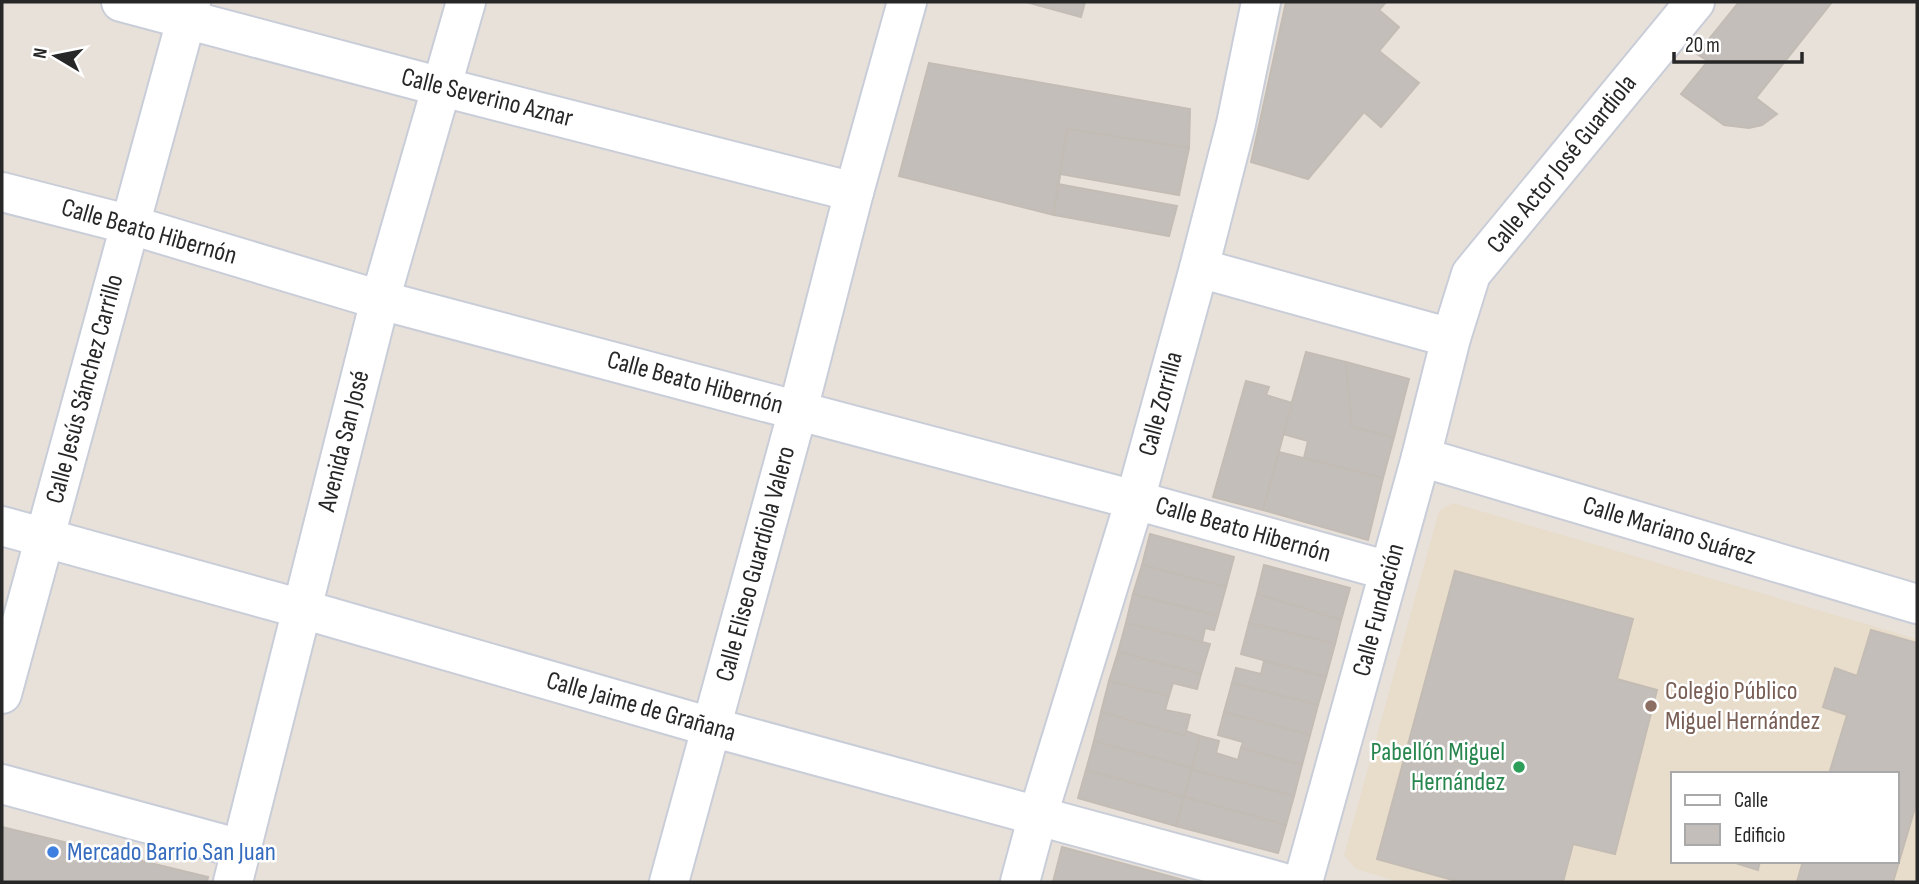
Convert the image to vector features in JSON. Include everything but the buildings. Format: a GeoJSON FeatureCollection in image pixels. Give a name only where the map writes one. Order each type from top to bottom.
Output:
{"type":"FeatureCollection","features":[{"type":"Feature","properties":{"kind":"street","name":"Calle Severino Aznar"},"geometry":{"type":"LineString","coordinates":[[121,2],[189,11],[442,87],[854,192]]}},
{"type":"Feature","properties":{"kind":"street","name":"Avenida San José"},"geometry":{"type":"LineString","coordinates":[[237,865],[380,300],[466,2]]}},
{"type":"Feature","properties":{"kind":"street","name":"Calle Eliseo Guardiola Valero"},"geometry":{"type":"LineString","coordinates":[[669,882],[907,2]]}},
{"type":"Feature","properties":{"kind":"street","name":"Calle Zorrilla"},"geometry":{"type":"LineString","coordinates":[[1020,882],[1135,500],[1199,268],[1236,124],[1261,2]]}},
{"type":"Feature","properties":{"kind":"street","name":"Calle Actor José Guardiola"},"geometry":{"type":"LineString","coordinates":[[1451,338],[1471,274],[1695,2]]}},
{"type":"Feature","properties":{"kind":"street","name":"Calle Jesús Sánchez Carrillo"},"geometry":{"type":"LineString","coordinates":[[2,694],[189,11]]}},
{"type":"Feature","properties":{"kind":"street","name":"Calle Beato Hibernón"},"geometry":{"type":"LineString","coordinates":[[2,192],[131,225],[380,300],[1135,500],[1389,571]]}},
{"type":"Feature","properties":{"kind":"street"},"geometry":{"type":"LineString","coordinates":[[1199,268],[1451,338]]}},
{"type":"Feature","properties":{"kind":"street","name":"Calle Fundación"},"geometry":{"type":"LineString","coordinates":[[1303,882],[1421,457],[1451,338]]}},
{"type":"Feature","properties":{"kind":"street","name":"Calle Mariano Suárez"},"geometry":{"type":"LineString","coordinates":[[1421,457],[1917,604]]}},
{"type":"Feature","properties":{"kind":"street","name":"Calle Jaime de Grañana"},"geometry":{"type":"LineString","coordinates":[[2,526],[711,727],[1281,882]]}},
{"type":"Feature","properties":{"kind":"street"},"geometry":{"type":"LineString","coordinates":[[2,784],[237,865]]}},
{"type":"Feature","properties":{"kind":"shaded area","name":"Colegio Público Miguel Hernández"},"geometry":{"type":"Polygon","coordinates":[[[1453,503],[1917,639],[1917,882],[1399,882],[1356,869],[1344,855],[1439,511],[1453,503]]]}},
{"type":"Feature","properties":{"kind":"place","name":"Colegio Público Miguel Hernández"},"geometry":{"type":"Point","coordinates":[1651,706]}},
{"type":"Feature","properties":{"kind":"place","name":"Pabellón Miguel Hernández"},"geometry":{"type":"Point","coordinates":[1519,767]}},
{"type":"Feature","properties":{"kind":"place","name":"Mercado Barrio San Juan"},"geometry":{"type":"Point","coordinates":[53,852]}}]}
